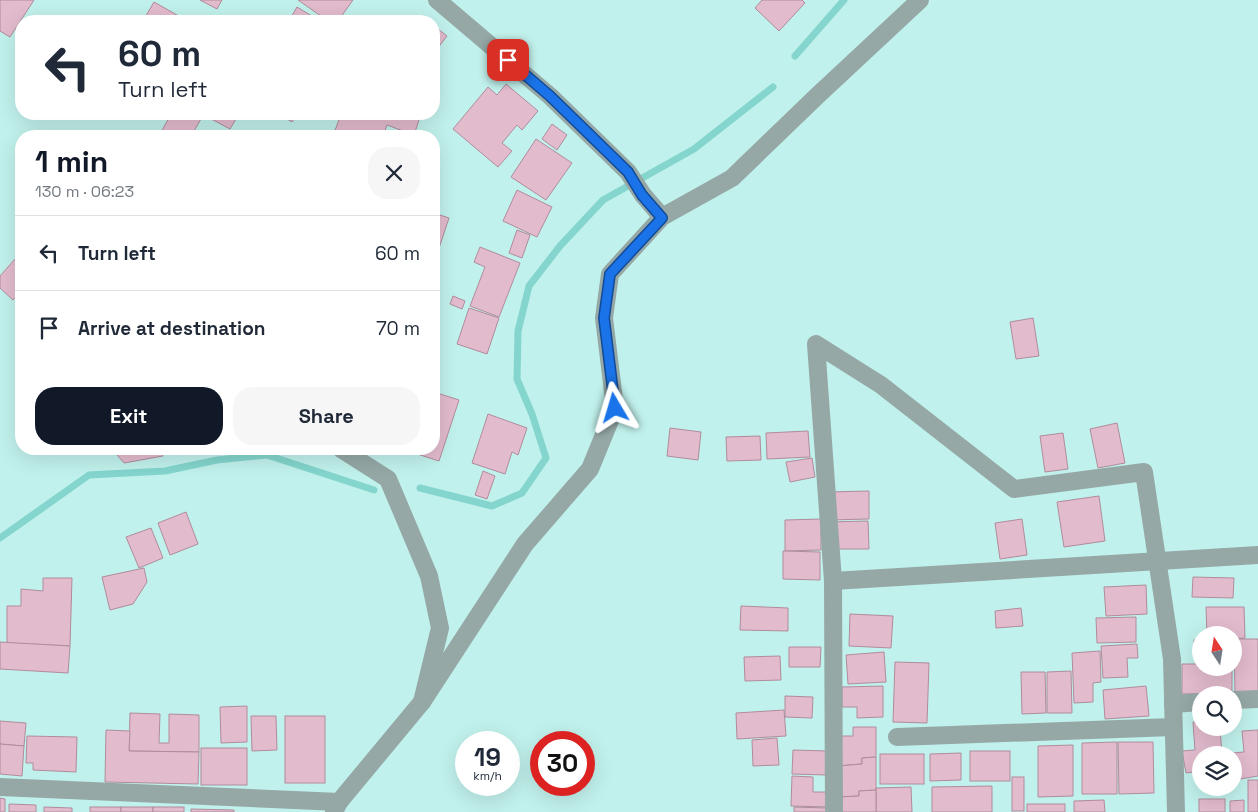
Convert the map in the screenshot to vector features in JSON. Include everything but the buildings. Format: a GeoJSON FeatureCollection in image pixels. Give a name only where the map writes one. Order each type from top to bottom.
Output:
{"type":"FeatureCollection","features":[{"type":"Feature","properties":{"kind":"street"},"geometry":{"type":"LineString","coordinates":[[437,0],[550,96],[628,172],[642,195],[662,218]]}},
{"type":"Feature","properties":{"kind":"street"},"geometry":{"type":"LineString","coordinates":[[0,787],[337,807],[422,702],[525,544],[590,468],[615,408],[604,318],[610,274],[662,218],[732,178],[920,0]]}},
{"type":"Feature","properties":{"kind":"street"},"geometry":{"type":"LineString","coordinates":[[834,812],[834,581],[816,344],[882,385],[1014,490],[1144,472],[1172,659],[1176,812]]}},
{"type":"Feature","properties":{"kind":"street"},"geometry":{"type":"LineString","coordinates":[[350,455],[388,479],[429,576],[440,628],[422,702]]}},
{"type":"Feature","properties":{"kind":"street"},"geometry":{"type":"LineString","coordinates":[[834,581],[1258,555]]}},
{"type":"Feature","properties":{"kind":"street"},"geometry":{"type":"LineString","coordinates":[[1242,699],[1258,698]]}},
{"type":"Feature","properties":{"kind":"street"},"geometry":{"type":"LineString","coordinates":[[1173,704],[1192,703]]}},
{"type":"Feature","properties":{"kind":"street"},"geometry":{"type":"LineString","coordinates":[[897,737],[1174,727]]}},
{"type":"Feature","properties":{"kind":"waterway"},"geometry":{"type":"LineString","coordinates":[[795,56],[844,0]]}},
{"type":"Feature","properties":{"kind":"waterway"},"geometry":{"type":"LineString","coordinates":[[420,488],[492,506],[522,493],[546,458],[532,414],[517,379],[518,331],[529,286],[560,246],[603,200],[694,149],[773,87]]}},
{"type":"Feature","properties":{"kind":"waterway"},"geometry":{"type":"LineString","coordinates":[[0,538],[89,475],[165,471],[217,460],[267,455],[374,490]]}},
{"type":"Feature","properties":{"kind":"route"},"geometry":{"type":"LineString","coordinates":[[508,60],[550,96],[628,172],[642,195],[662,218],[610,274],[604,318],[615,408]]}}]}
